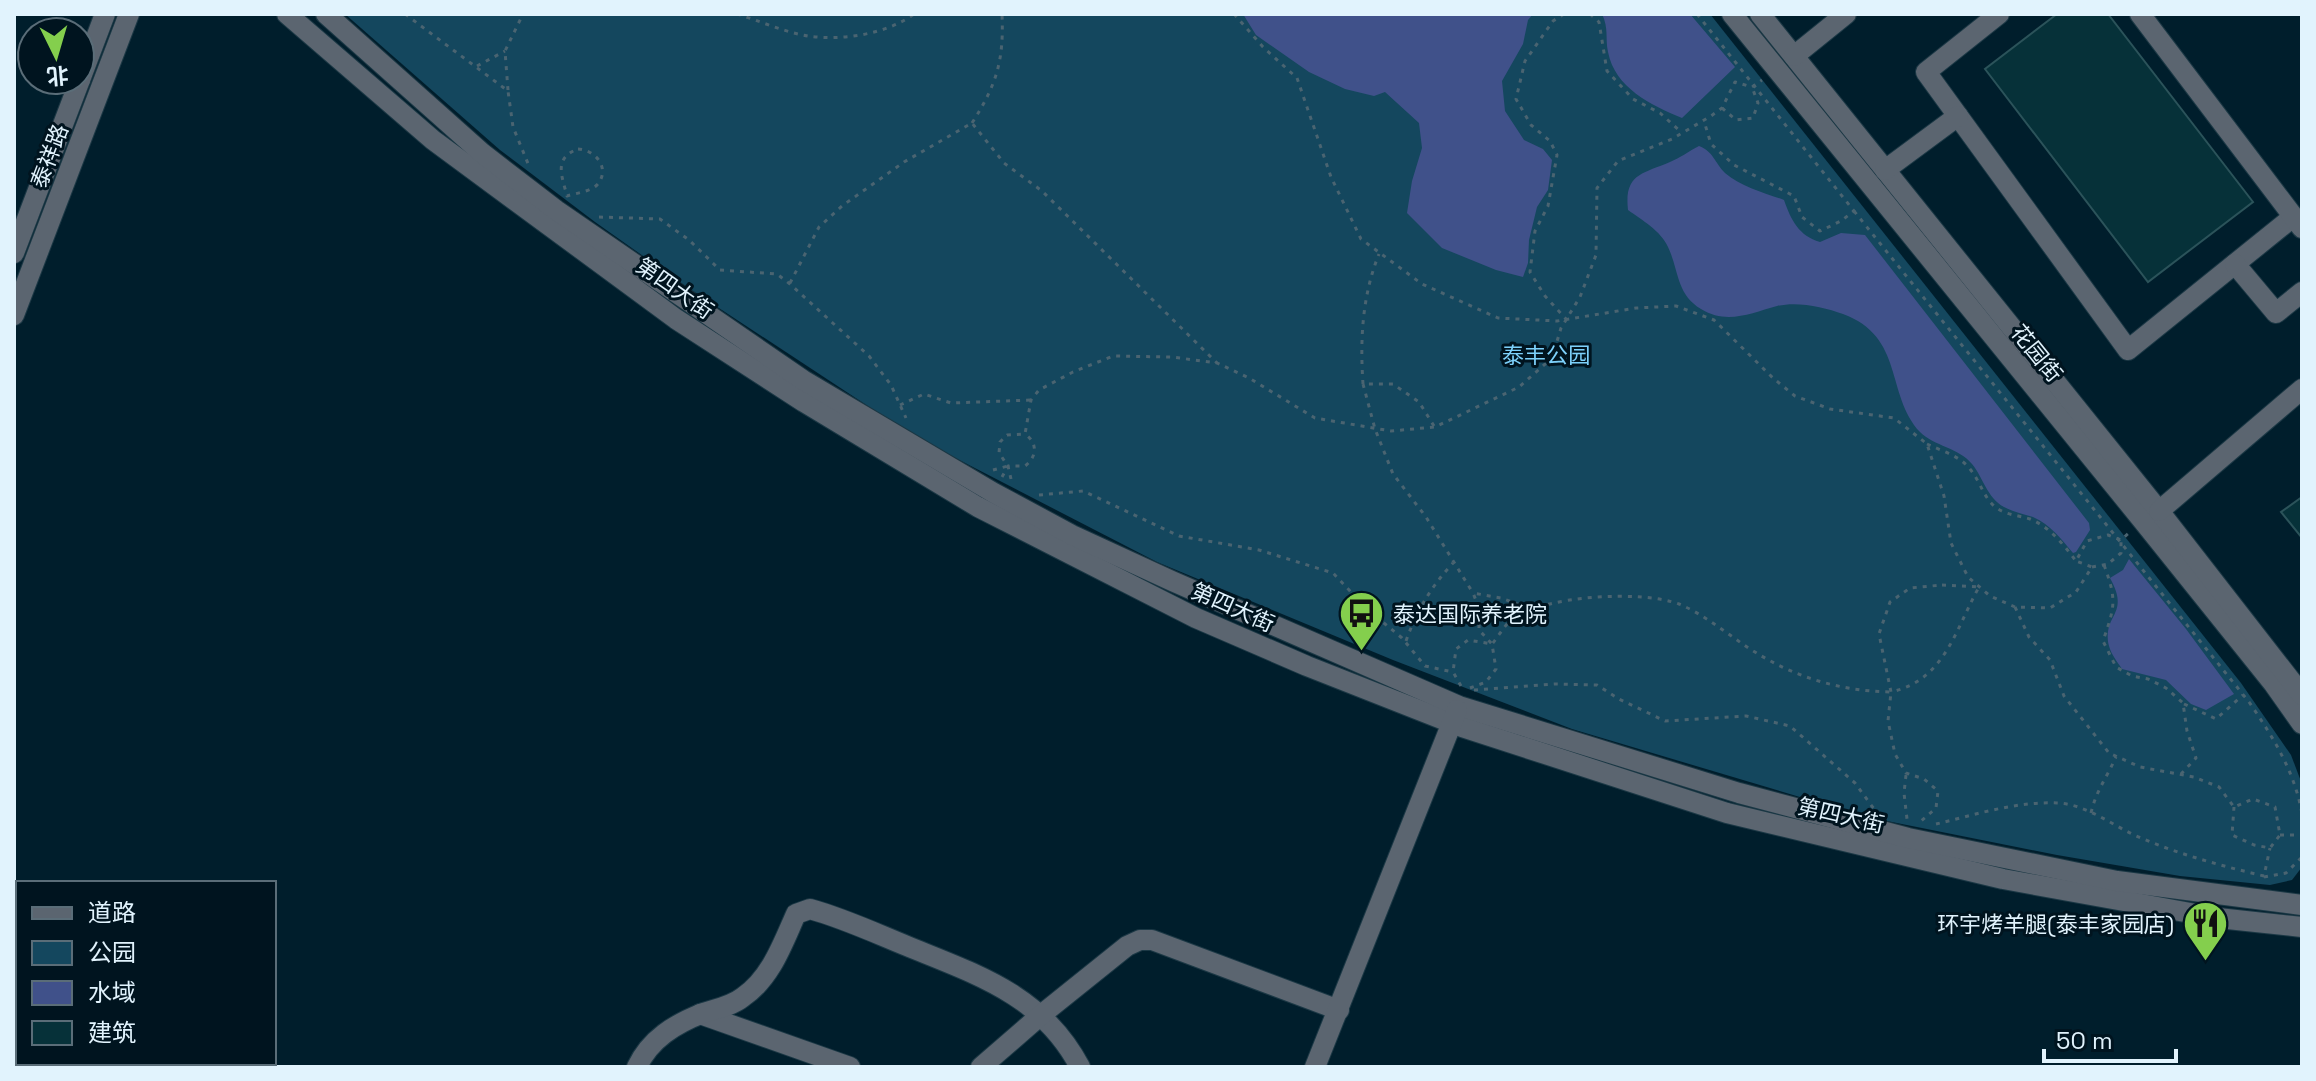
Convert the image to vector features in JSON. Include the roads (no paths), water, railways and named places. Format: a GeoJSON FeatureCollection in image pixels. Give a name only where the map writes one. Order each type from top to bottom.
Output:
{"type":"FeatureCollection","features":[{"type":"Feature","properties":{"kind":"street","name":"泰祥路"},"geometry":{"type":"LineString","coordinates":[[96,38],[105,14]]}},
{"type":"Feature","properties":{"kind":"street","name":"泰祥路"},"geometry":{"type":"LineString","coordinates":[[14,315],[129,14]]}},
{"type":"Feature","properties":{"kind":"street","name":"第四大街"},"geometry":{"type":"LineString","coordinates":[[287,14],[433,140],[552,230],[676,319],[804,402],[978,507],[1154,597],[1307,666],[1458,706],[1739,793],[2117,881],[2295,906]]}},
{"type":"Feature","properties":{"kind":"street","name":"第四大街"},"geometry":{"type":"LineString","coordinates":[[326,14],[482,153],[556,210],[803,380],[1003,489],[1072,535],[1458,706],[1727,813],[2003,879],[2218,918],[2302,927]]}},
{"type":"Feature","properties":{"kind":"street","name":"花园街"},"geometry":{"type":"LineString","coordinates":[[1732,14],[2302,695]]}},
{"type":"Feature","properties":{"kind":"street","name":"花园街"},"geometry":{"type":"LineString","coordinates":[[1760,14],[1885,170],[2151,516],[2302,724]]}},
{"type":"Feature","properties":{"kind":"street"},"geometry":{"type":"LineString","coordinates":[[1794,56],[1846,14]]}},
{"type":"Feature","properties":{"kind":"street"},"geometry":{"type":"LineString","coordinates":[[1999,14],[1926,72],[2128,350],[2235,264],[2298,223],[2140,14]]}},
{"type":"Feature","properties":{"kind":"street","name":"泰祥路"},"geometry":{"type":"LineString","coordinates":[[14,253],[74,96]]}},
{"type":"Feature","properties":{"kind":"street"},"geometry":{"type":"LineString","coordinates":[[1885,170],[1958,116]]}},
{"type":"Feature","properties":{"kind":"street"},"geometry":{"type":"LineString","coordinates":[[2235,264],[2276,313],[2302,292]]}},
{"type":"Feature","properties":{"kind":"street"},"geometry":{"type":"LineString","coordinates":[[2151,516],[2302,389]]}},
{"type":"Feature","properties":{"kind":"street"},"geometry":{"type":"LineString","coordinates":[[1315,1067],[1458,706]]}},
{"type":"Feature","properties":{"kind":"street"},"geometry":{"type":"LineString","coordinates":[[637,1067],[656,1039],[700,1014],[743,998],[775,960],[796,914],[810,909],[1002,986],[1041,1015],[1059,1035],[1080,1067]]}},
{"type":"Feature","properties":{"kind":"street"},"geometry":{"type":"LineString","coordinates":[[981,1067],[1127,946],[1140,940],[1152,940],[1339,1010]]}},
{"type":"Feature","properties":{"kind":"street"},"geometry":{"type":"LineString","coordinates":[[700,1014],[850,1067]]}},
{"type":"Feature","properties":{"kind":"water"},"geometry":{"type":"Polygon","coordinates":[[[1243,14],[1533,14],[1528,20],[1523,44],[1502,81],[1505,111],[1524,140],[1543,149],[1552,160],[1548,190],[1537,207],[1523,277],[1496,270],[1442,248],[1407,213],[1422,148],[1419,123],[1385,92],[1374,96],[1345,89],[1309,72],[1256,35],[1243,14]]]}},
{"type":"Feature","properties":{"kind":"water"},"geometry":{"type":"Polygon","coordinates":[[[1602,14],[1690,14],[1735,67],[1682,118],[1636,94],[1618,76],[1608,52],[1602,14]]]}},
{"type":"Feature","properties":{"kind":"water"},"geometry":{"type":"Polygon","coordinates":[[[1699,146],[1708,151],[1731,178],[1784,200],[1797,226],[1806,236],[1820,242],[1841,233],[1865,235],[2089,523],[2090,530],[2076,552],[2073,553],[2039,520],[1998,503],[1967,459],[1920,432],[1902,401],[1885,351],[1863,324],[1843,314],[1810,306],[1777,306],[1730,317],[1711,314],[1693,303],[1682,289],[1665,241],[1651,226],[1628,210],[1628,198],[1632,182],[1637,177],[1699,146]]]}},
{"type":"Feature","properties":{"kind":"water"},"geometry":{"type":"Polygon","coordinates":[[[2129,559],[2234,694],[2206,710],[2191,704],[2166,680],[2122,669],[2109,646],[2109,627],[2118,600],[2110,578],[2123,570],[2129,559]]]}},
{"type":"Feature","properties":{"kind":"place","name":"泰达国际养老院"},"geometry":{"type":"Point","coordinates":[1362,653]}},
{"type":"Feature","properties":{"kind":"place","name":"环宇烤羊腿(泰丰家园店)"},"geometry":{"type":"Point","coordinates":[2205,963]}},
{"type":"Feature","properties":{"kind":"park label","name":"泰丰公园"},"geometry":{"type":"Point","coordinates":[1546,355]}}]}
